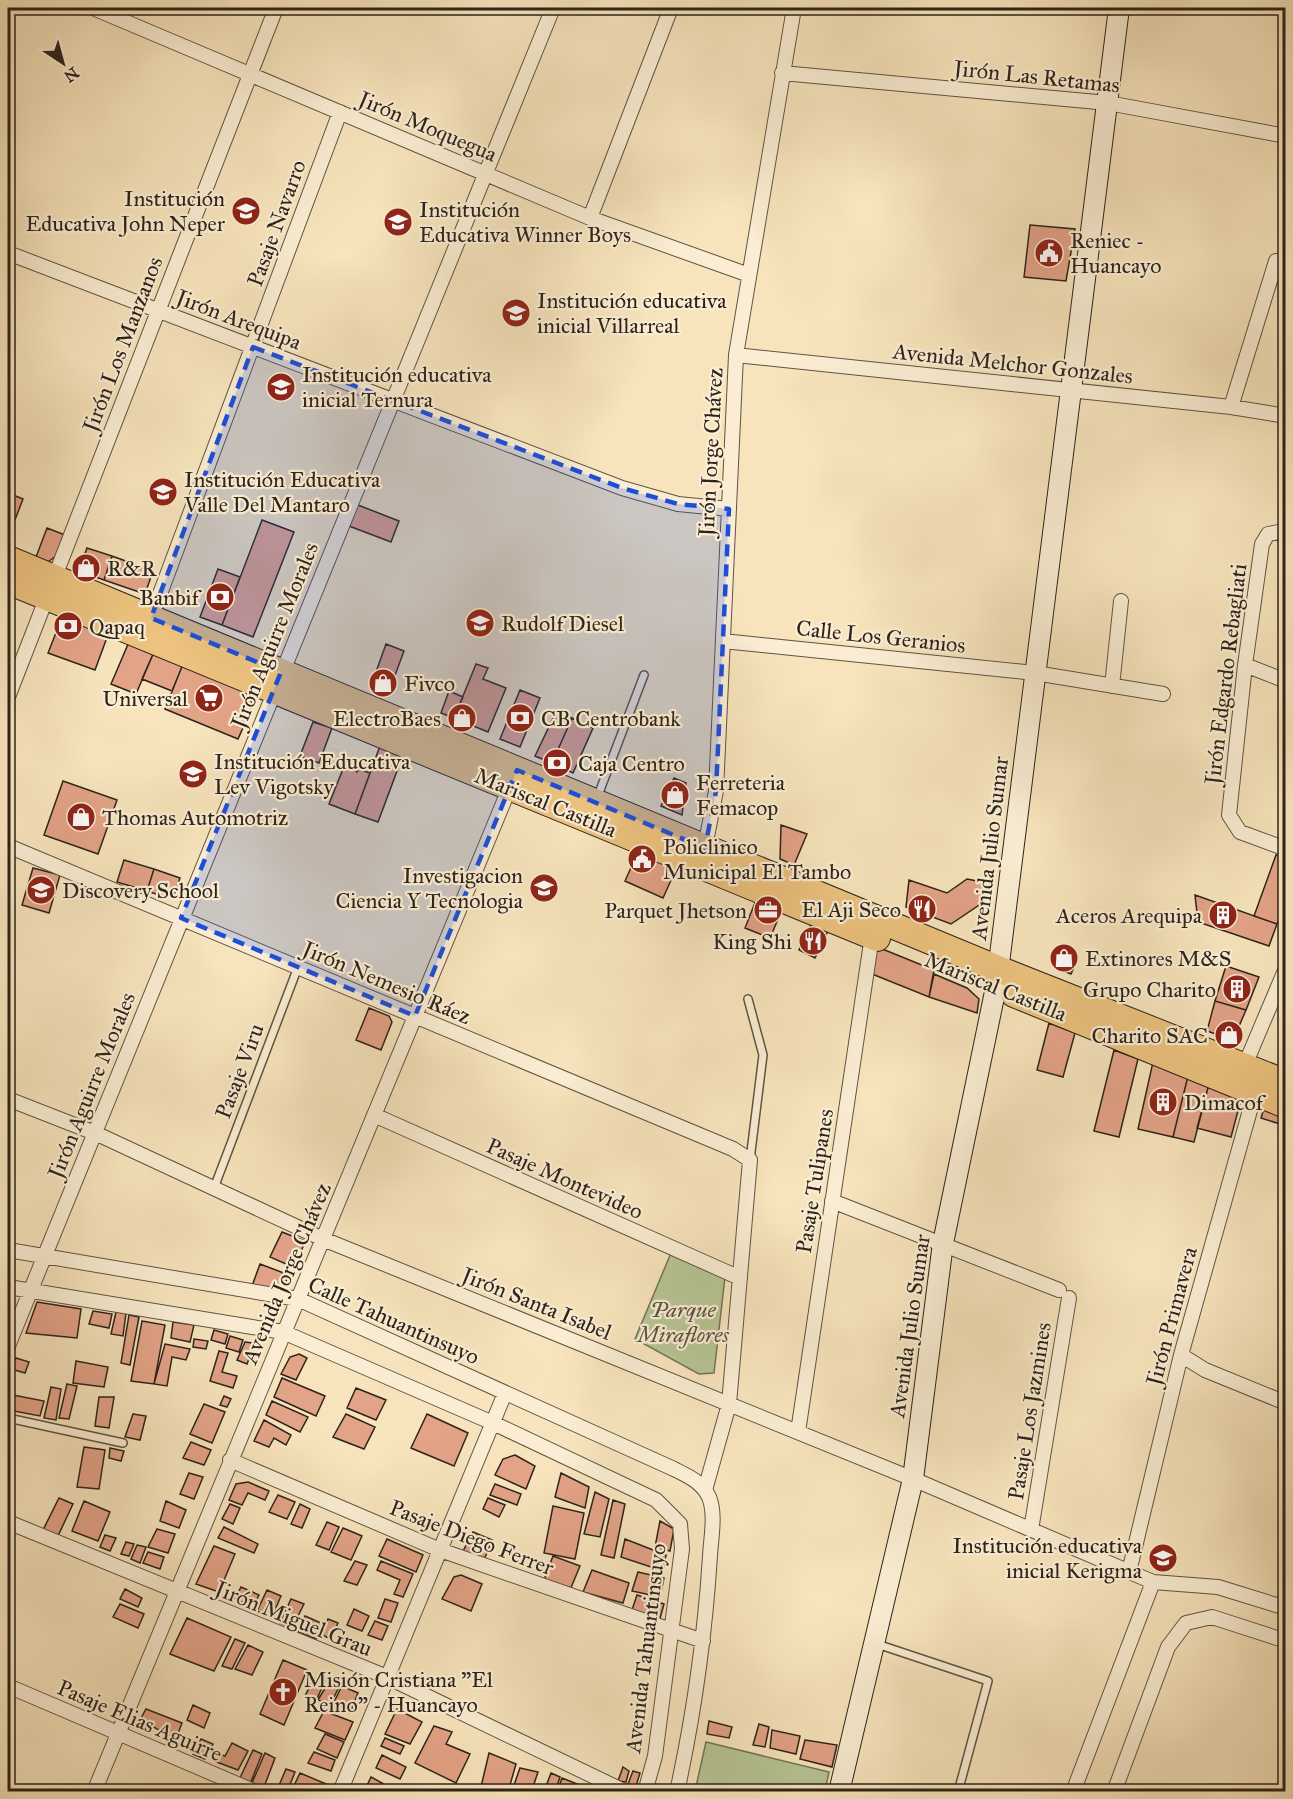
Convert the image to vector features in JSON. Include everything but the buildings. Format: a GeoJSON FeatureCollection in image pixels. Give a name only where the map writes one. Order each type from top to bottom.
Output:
{"type":"FeatureCollection","features":[{"type":"Feature","properties":{"kind":"highway","name":"Mariscal Castilla"},"geometry":{"type":"LineString","coordinates":[[8,559],[49,587],[997,978]]}},
{"type":"Feature","properties":{"kind":"highway","name":"Mariscal Castilla"},"geometry":{"type":"LineString","coordinates":[[8,581],[49,587],[151,618],[277,681]]}},
{"type":"Feature","properties":{"kind":"highway","name":"Mariscal Castilla"},"geometry":{"type":"LineString","coordinates":[[514,779],[595,803],[872,936],[997,978]]}},
{"type":"Feature","properties":{"kind":"highway"},"geometry":{"type":"LineString","coordinates":[[997,978],[1249,1079],[1286,1105]]}},
{"type":"Feature","properties":{"kind":"highway"},"geometry":{"type":"LineString","coordinates":[[1249,1079],[1286,1083]]}},
{"type":"Feature","properties":{"kind":"street","name":"Jirón Moquegua"},"geometry":{"type":"LineString","coordinates":[[93,8],[590,218],[749,275]]}},
{"type":"Feature","properties":{"kind":"street","name":"Jirón Los Manzanos"},"geometry":{"type":"LineString","coordinates":[[8,697],[276,8]]}},
{"type":"Feature","properties":{"kind":"street","name":"Jirón Aguirre Morales"},"geometry":{"type":"LineString","coordinates":[[8,1346],[553,8]]}},
{"type":"Feature","properties":{"kind":"street"},"geometry":{"type":"LineString","coordinates":[[590,218],[671,8]]}},
{"type":"Feature","properties":{"kind":"street","name":"Jirón Jorge Chávez"},"geometry":{"type":"LineString","coordinates":[[702,856],[716,791],[736,355],[794,8]]}},
{"type":"Feature","properties":{"kind":"street","name":"Avenida Julio Sumar"},"geometry":{"type":"LineString","coordinates":[[839,1791],[913,1479],[943,1243],[997,978],[1069,390],[1119,8]]}},
{"type":"Feature","properties":{"kind":"street","name":"Jirón Las Retamas"},"geometry":{"type":"LineString","coordinates":[[782,72],[1108,103],[1286,136]]}},
{"type":"Feature","properties":{"kind":"street","name":"Pasaje Navarro"},"geometry":{"type":"LineString","coordinates":[[151,618],[340,112]]}},
{"type":"Feature","properties":{"kind":"street","name":"Jirón Arequipa"},"geometry":{"type":"LineString","coordinates":[[8,253],[622,488],[678,504],[729,509]]}},
{"type":"Feature","properties":{"kind":"street"},"geometry":{"type":"LineString","coordinates":[[1231,407],[1276,261]]}},
{"type":"Feature","properties":{"kind":"street","name":"Avenida Melchor Gonzales"},"geometry":{"type":"LineString","coordinates":[[736,355],[1231,407],[1286,416]]}},
{"type":"Feature","properties":{"kind":"street","name":"Jirón Edgardo Rebagliati"},"geometry":{"type":"LineString","coordinates":[[1286,536],[1279,532],[1268,534],[1262,544],[1245,665],[1229,815],[1240,831],[1286,849]]}},
{"type":"Feature","properties":{"kind":"street"},"geometry":{"type":"LineString","coordinates":[[1112,686],[1121,601]]}},
{"type":"Feature","properties":{"kind":"street","name":"Calle Los Geranios"},"geometry":{"type":"LineString","coordinates":[[723,641],[1035,673],[1163,694]]}},
{"type":"Feature","properties":{"kind":"street"},"geometry":{"type":"LineString","coordinates":[[1245,665],[1286,681]]}},
{"type":"Feature","properties":{"kind":"street","name":"Avenida Jorge Chávez"},"geometry":{"type":"LineString","coordinates":[[94,1791],[514,779]]}},
{"type":"Feature","properties":{"kind":"street","name":"Jirón Nemesio Ráez"},"geometry":{"type":"LineString","coordinates":[[8,846],[733,1149],[750,1160]]}},
{"type":"Feature","properties":{"kind":"street","name":"Pasaje Tulipanes"},"geometry":{"type":"LineString","coordinates":[[798,1432],[872,936]]}},
{"type":"Feature","properties":{"kind":"street","name":"Jirón Primavera"},"geometry":{"type":"LineString","coordinates":[[1129,1572],[1249,1079],[1286,968]]}},
{"type":"Feature","properties":{"kind":"street","name":"Jirón Santa Isabel"},"geometry":{"type":"LineString","coordinates":[[8,1099],[95,1133],[323,1239],[913,1479],[1152,1582]]}},
{"type":"Feature","properties":{"kind":"street","name":"Pasaje Montevideo"},"geometry":{"type":"LineString","coordinates":[[374,1115],[740,1278]]}},
{"type":"Feature","properties":{"kind":"street"},"geometry":{"type":"LineString","coordinates":[[677,1791],[703,1641],[713,1512],[705,1490],[729,1404],[750,1160]]}},
{"type":"Feature","properties":{"kind":"street"},"geometry":{"type":"LineString","coordinates":[[832,1201],[943,1243]]}},
{"type":"Feature","properties":{"kind":"street","name":"Pasaje Los Jazmines"},"geometry":{"type":"LineString","coordinates":[[943,1243],[1064,1294],[1031,1530]]}},
{"type":"Feature","properties":{"kind":"street","name":"Calle Tahuantinsuyo"},"geometry":{"type":"LineString","coordinates":[[8,1250],[298,1299],[674,1469],[701,1483],[705,1490]]}},
{"type":"Feature","properties":{"kind":"street"},"geometry":{"type":"LineString","coordinates":[[8,1287],[283,1332],[493,1423]]}},
{"type":"Feature","properties":{"kind":"street"},"geometry":{"type":"LineString","coordinates":[[1181,1355],[1205,1370],[1286,1403]]}},
{"type":"Feature","properties":{"kind":"street"},"geometry":{"type":"LineString","coordinates":[[340,1791],[505,1393]]}},
{"type":"Feature","properties":{"kind":"street","name":"Avenida Tahuantinsuyo"},"geometry":{"type":"LineString","coordinates":[[493,1423],[656,1500],[671,1512],[680,1524],[682,1549],[655,1756],[645,1791]]}},
{"type":"Feature","properties":{"kind":"street","name":"Pasaje Diego Ferrer"},"geometry":{"type":"LineString","coordinates":[[230,1460],[440,1550],[671,1632],[703,1641]]}},
{"type":"Feature","properties":{"kind":"street","name":"Jirón Miguel Grau"},"geometry":{"type":"LineString","coordinates":[[8,1522],[176,1593],[387,1677],[626,1791]]}},
{"type":"Feature","properties":{"kind":"street"},"geometry":{"type":"LineString","coordinates":[[1073,1791],[1152,1582],[1218,1587],[1286,1608]]}},
{"type":"Feature","properties":{"kind":"street"},"geometry":{"type":"LineString","coordinates":[[1117,1791],[1168,1647],[1186,1623],[1212,1617],[1286,1641]]}},
{"type":"Feature","properties":{"kind":"street","name":"Pasaje Elias Aguirre"},"geometry":{"type":"LineString","coordinates":[[8,1686],[256,1791]]}},
{"type":"Feature","properties":{"kind":"lane"},"geometry":{"type":"LineString","coordinates":[[595,803],[644,675]]}},
{"type":"Feature","properties":{"kind":"lane","name":"Pasaje Viru"},"geometry":{"type":"LineString","coordinates":[[214,1188],[298,968]]}},
{"type":"Feature","properties":{"kind":"lane"},"geometry":{"type":"LineString","coordinates":[[748,999],[763,1055],[750,1160]]}},
{"type":"Feature","properties":{"kind":"lane"},"geometry":{"type":"LineString","coordinates":[[8,1418],[123,1443]]}},
{"type":"Feature","properties":{"kind":"lane"},"geometry":{"type":"LineString","coordinates":[[874,1643],[988,1681],[958,1791]]}},
{"type":"Feature","properties":{"kind":"highlighted area"},"geometry":{"type":"Polygon","coordinates":[[[253,347],[622,488],[678,504],[729,509],[716,791],[705,848],[517,770],[415,1016],[181,918],[281,672],[151,618],[253,347]]]}},
{"type":"Feature","properties":{"kind":"green space","name":"Parque Miraflores"},"geometry":{"type":"Polygon","coordinates":[[[671,1253],[725,1277],[714,1373],[699,1374],[635,1339],[671,1253]]]}},
{"type":"Feature","properties":{"kind":"green space"},"geometry":{"type":"Polygon","coordinates":[[[706,1742],[829,1772],[825,1791],[695,1791],[706,1742]]]}},
{"type":"Feature","properties":{"kind":"place","name":"Institución Educativa John Neper"},"geometry":{"type":"Point","coordinates":[246,211]}},
{"type":"Feature","properties":{"kind":"place","name":"Institución Educativa Winner Boys"},"geometry":{"type":"Point","coordinates":[398,222]}},
{"type":"Feature","properties":{"kind":"place","name":"Reniec - Huancayo"},"geometry":{"type":"Point","coordinates":[1049,253]}},
{"type":"Feature","properties":{"kind":"place","name":"Institución educativa inicial Villarreal"},"geometry":{"type":"Point","coordinates":[516,313]}},
{"type":"Feature","properties":{"kind":"place","name":"Institución educativa inicial Ternura"},"geometry":{"type":"Point","coordinates":[281,387]}},
{"type":"Feature","properties":{"kind":"place","name":"Institución Educativa Valle Del Mantaro"},"geometry":{"type":"Point","coordinates":[163,492]}},
{"type":"Feature","properties":{"kind":"place","name":"R&R"},"geometry":{"type":"Point","coordinates":[86,568]}},
{"type":"Feature","properties":{"kind":"place","name":"Banbif"},"geometry":{"type":"Point","coordinates":[220,597]}},
{"type":"Feature","properties":{"kind":"place","name":"Rudolf Diesel"},"geometry":{"type":"Point","coordinates":[480,623]}},
{"type":"Feature","properties":{"kind":"place","name":"Qapaq"},"geometry":{"type":"Point","coordinates":[68,626]}},
{"type":"Feature","properties":{"kind":"place","name":"Fivco"},"geometry":{"type":"Point","coordinates":[383,683]}},
{"type":"Feature","properties":{"kind":"place","name":"Universal"},"geometry":{"type":"Point","coordinates":[209,698]}},
{"type":"Feature","properties":{"kind":"place","name":"ElectroBaes"},"geometry":{"type":"Point","coordinates":[462,718]}},
{"type":"Feature","properties":{"kind":"place","name":"CB Centrobank"},"geometry":{"type":"Point","coordinates":[520,718]}},
{"type":"Feature","properties":{"kind":"place","name":"Caja Centro"},"geometry":{"type":"Point","coordinates":[557,763]}},
{"type":"Feature","properties":{"kind":"place","name":"Institución Educativa Lev Vigotsky"},"geometry":{"type":"Point","coordinates":[193,774]}},
{"type":"Feature","properties":{"kind":"place","name":"Ferreteria Femacop"},"geometry":{"type":"Point","coordinates":[675,795]}},
{"type":"Feature","properties":{"kind":"place","name":"Thomas Automotriz"},"geometry":{"type":"Point","coordinates":[81,817]}},
{"type":"Feature","properties":{"kind":"place","name":"Policlinico Municipal El Tambo"},"geometry":{"type":"Point","coordinates":[642,859]}},
{"type":"Feature","properties":{"kind":"place","name":"Investigacion Ciencia Y Tecnologia"},"geometry":{"type":"Point","coordinates":[544,888]}},
{"type":"Feature","properties":{"kind":"place","name":"Discovery School"},"geometry":{"type":"Point","coordinates":[41,890]}},
{"type":"Feature","properties":{"kind":"place","name":"El Aji Seco"},"geometry":{"type":"Point","coordinates":[922,909]}},
{"type":"Feature","properties":{"kind":"place","name":"Parquet Jhetson"},"geometry":{"type":"Point","coordinates":[768,910]}},
{"type":"Feature","properties":{"kind":"place","name":"Aceros Arequipa"},"geometry":{"type":"Point","coordinates":[1223,915]}},
{"type":"Feature","properties":{"kind":"place","name":"King Shi"},"geometry":{"type":"Point","coordinates":[813,941]}},
{"type":"Feature","properties":{"kind":"place","name":"Extinores M&S"},"geometry":{"type":"Point","coordinates":[1064,958]}},
{"type":"Feature","properties":{"kind":"place","name":"Grupo Charito"},"geometry":{"type":"Point","coordinates":[1237,989]}},
{"type":"Feature","properties":{"kind":"place","name":"Charito SAC"},"geometry":{"type":"Point","coordinates":[1229,1035]}},
{"type":"Feature","properties":{"kind":"place","name":"Dimacof"},"geometry":{"type":"Point","coordinates":[1163,1102]}},
{"type":"Feature","properties":{"kind":"place","name":"Institución educativa inicial Kerigma"},"geometry":{"type":"Point","coordinates":[1163,1558]}},
{"type":"Feature","properties":{"kind":"place","name":"Misión Cristiana \"El Reino\" - Huancayo"},"geometry":{"type":"Point","coordinates":[283,1692]}}]}
